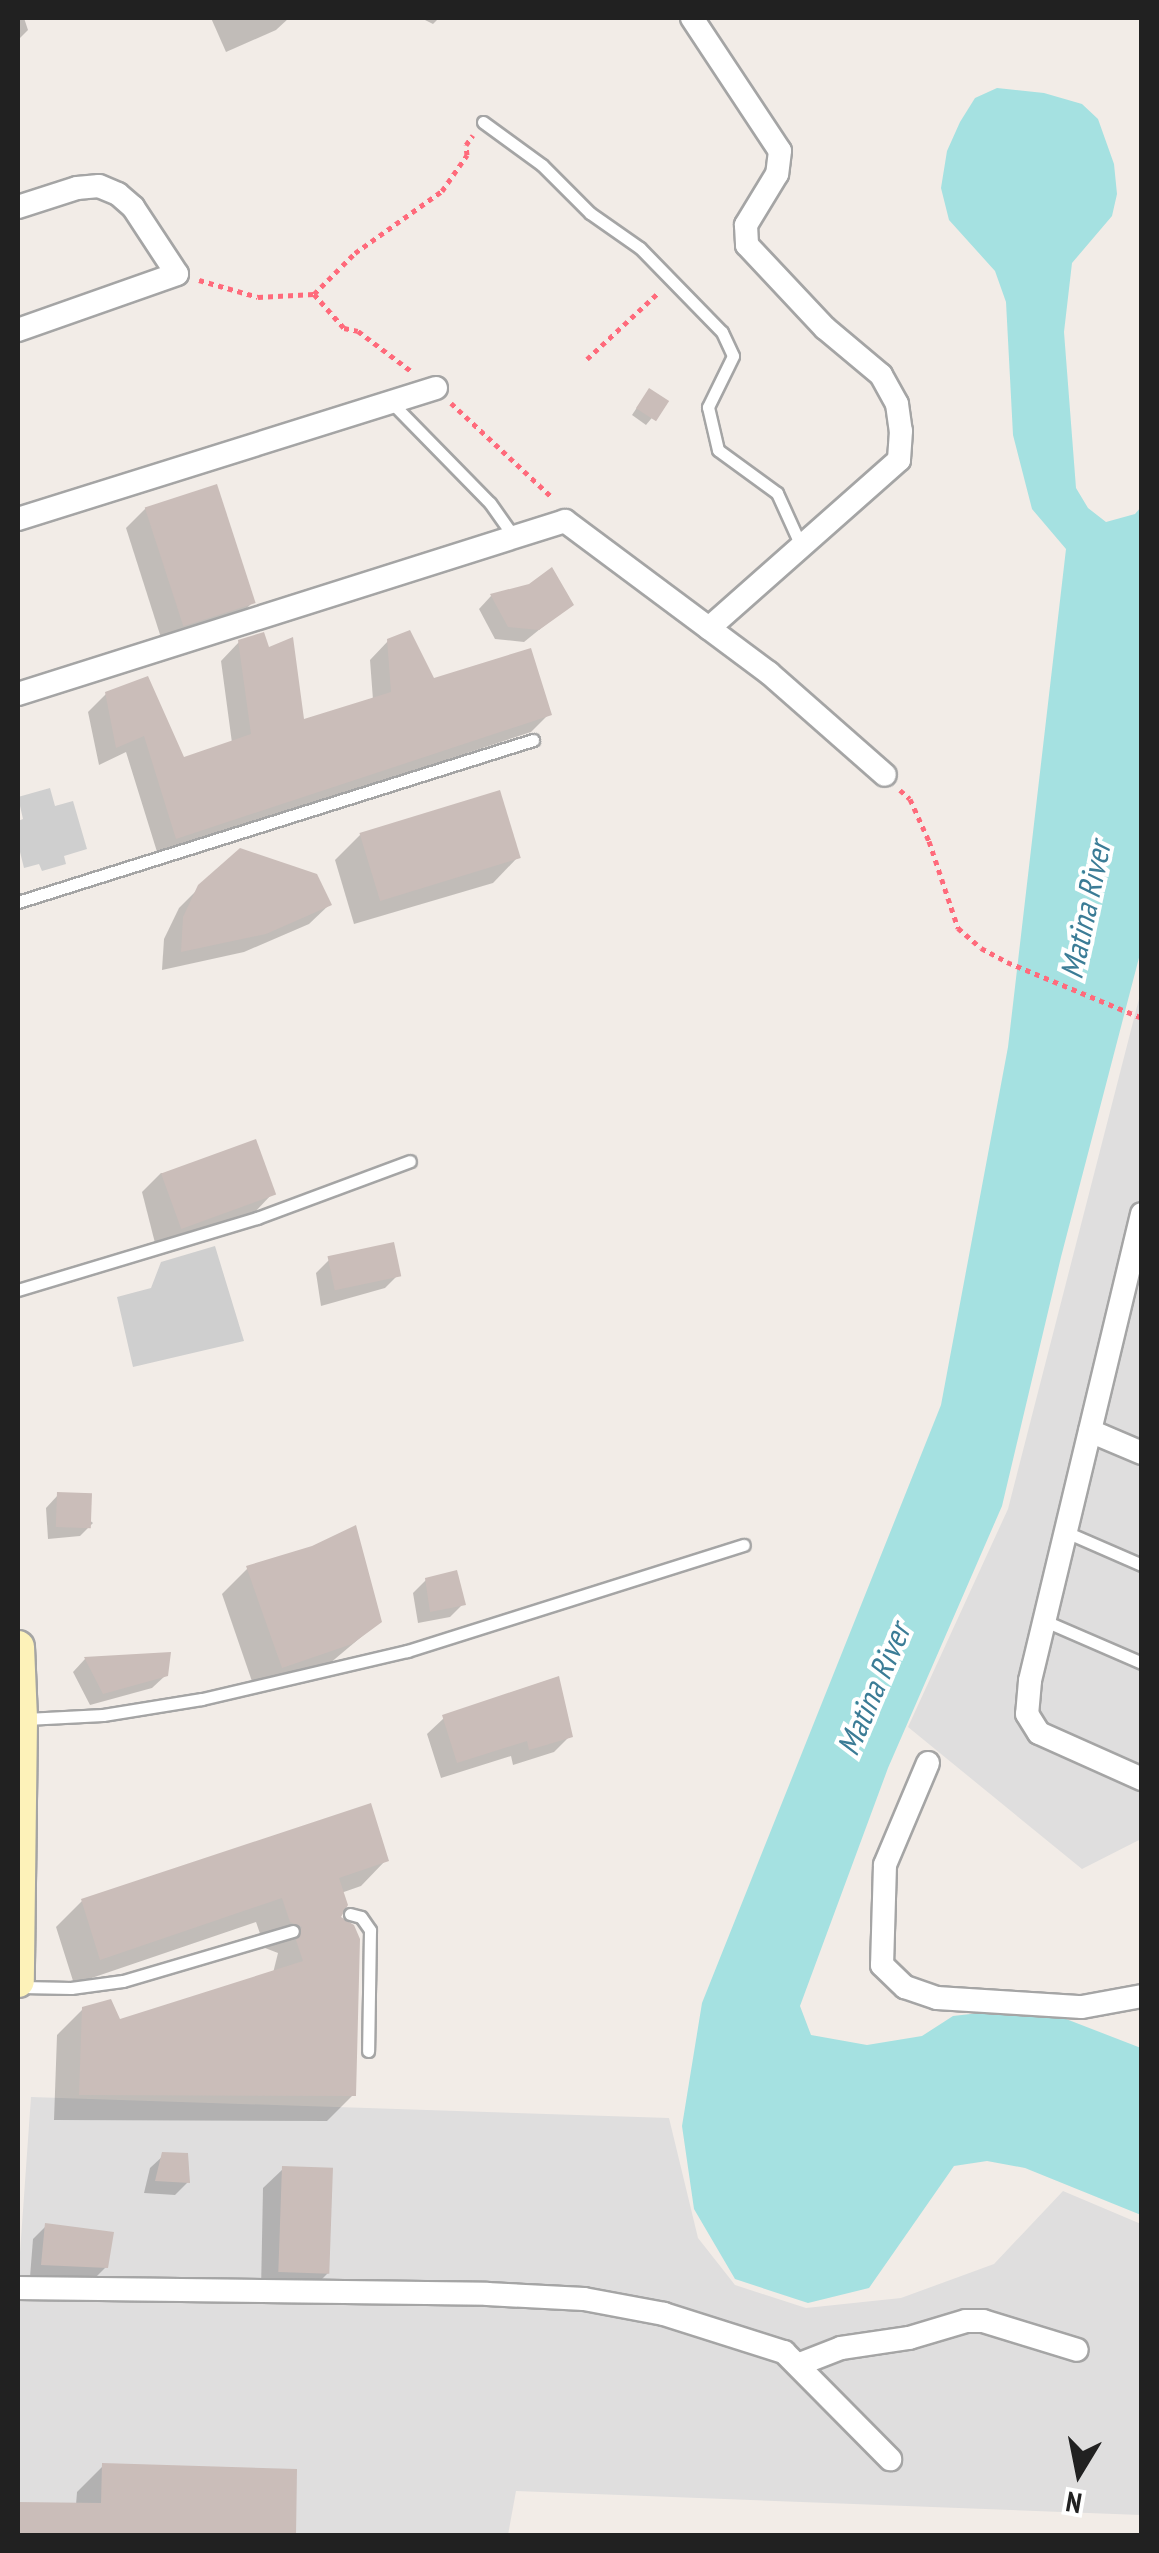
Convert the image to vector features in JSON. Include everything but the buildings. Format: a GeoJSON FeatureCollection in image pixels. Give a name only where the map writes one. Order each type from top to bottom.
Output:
{"type":"FeatureCollection","features":[{"type":"Feature","properties":{"kind":"main road"},"geometry":{"type":"LineString","coordinates":[[18,1647],[18,1984]]}},
{"type":"Feature","properties":{"kind":"street"},"geometry":{"type":"LineString","coordinates":[[692,18],[746,94],[780,152],[777,174],[746,225],[751,252],[825,328],[881,375],[897,404],[899,460],[709,628]]}},
{"type":"Feature","properties":{"kind":"street"},"geometry":{"type":"LineString","coordinates":[[18,206],[77,188],[99,186],[118,194],[133,207],[177,274],[18,330]]}},
{"type":"Feature","properties":{"kind":"street"},"geometry":{"type":"LineString","coordinates":[[18,519],[436,388]]}},
{"type":"Feature","properties":{"kind":"street"},"geometry":{"type":"LineString","coordinates":[[18,694],[564,522],[769,672],[886,774]]}},
{"type":"Feature","properties":{"kind":"street"},"geometry":{"type":"LineString","coordinates":[[1142,1214],[1028,1702],[1031,1724],[1051,1739],[1142,1779]]}},
{"type":"Feature","properties":{"kind":"street"},"geometry":{"type":"LineString","coordinates":[[1090,1430],[1142,1453]]}},
{"type":"Feature","properties":{"kind":"street"},"geometry":{"type":"LineString","coordinates":[[928,1763],[885,1865],[882,1965],[906,1987],[937,1998],[1082,2007],[1142,1996]]}},
{"type":"Feature","properties":{"kind":"street"},"geometry":{"type":"LineString","coordinates":[[18,2288],[584,2299],[664,2314],[759,2342],[800,2364],[890,2459]]}},
{"type":"Feature","properties":{"kind":"street"},"geometry":{"type":"LineString","coordinates":[[800,2364],[841,2348],[910,2338],[966,2321],[982,2321],[1077,2350]]}},
{"type":"Feature","properties":{"kind":"lane"},"geometry":{"type":"LineString","coordinates":[[483,122],[542,165],[590,213],[640,248],[722,332],[734,356],[708,407],[718,450],[777,493],[801,546]]}},
{"type":"Feature","properties":{"kind":"lane"},"geometry":{"type":"LineString","coordinates":[[391,402],[490,503],[514,537]]}},
{"type":"Feature","properties":{"kind":"lane"},"geometry":{"type":"LineString","coordinates":[[18,902],[532,740]]}},
{"type":"Feature","properties":{"kind":"lane"},"geometry":{"type":"LineString","coordinates":[[18,1290],[274,1213],[410,1160]]}},
{"type":"Feature","properties":{"kind":"lane"},"geometry":{"type":"LineString","coordinates":[[1066,1532],[1142,1564]]}},
{"type":"Feature","properties":{"kind":"lane"},"geometry":{"type":"LineString","coordinates":[[19,1720],[102,1716],[202,1699],[370,1660],[744,1546]]}},
{"type":"Feature","properties":{"kind":"lane"},"geometry":{"type":"LineString","coordinates":[[1045,1620],[1142,1664]]}},
{"type":"Feature","properties":{"kind":"lane"},"geometry":{"type":"LineString","coordinates":[[350,1914],[361,1917],[370,1930],[368,2050]]}},
{"type":"Feature","properties":{"kind":"lane"},"geometry":{"type":"LineString","coordinates":[[18,1984],[71,1988],[122,1981],[293,1931]]}},
{"type":"Feature","properties":{"kind":"path"},"geometry":{"type":"LineString","coordinates":[[177,274],[258,297],[314,294],[355,252],[442,190],[468,155],[466,145],[483,122]]}},
{"type":"Feature","properties":{"kind":"path"},"geometry":{"type":"LineString","coordinates":[[587,359],[672,279]]}},
{"type":"Feature","properties":{"kind":"path"},"geometry":{"type":"LineString","coordinates":[[314,294],[344,328],[358,330],[436,388],[563,507],[564,522]]}},
{"type":"Feature","properties":{"kind":"path"},"geometry":{"type":"LineString","coordinates":[[886,774],[910,799],[958,928],[980,948],[1007,962],[1142,1018]]}},
{"type":"Feature","properties":{"kind":"shaded area"},"geometry":{"type":"Polygon","coordinates":[[[50,788],[55,806],[73,801],[87,849],[64,856],[66,864],[42,871],[39,864],[24,868],[18,844],[18,821],[23,819],[18,797],[50,788]]]}},
{"type":"Feature","properties":{"kind":"shaded area"},"geometry":{"type":"Polygon","coordinates":[[[1141,991],[1141,1839],[1082,1869],[908,1727],[1008,1509],[1141,991]]]}},
{"type":"Feature","properties":{"kind":"shaded area"},"geometry":{"type":"Polygon","coordinates":[[[215,1246],[244,1341],[133,1367],[117,1297],[151,1288],[161,1262],[215,1246]]]}},
{"type":"Feature","properties":{"kind":"shaded area"},"geometry":{"type":"Polygon","coordinates":[[[31,2097],[669,2118],[698,2238],[735,2285],[806,2308],[901,2298],[994,2264],[1063,2191],[1141,2224],[1141,2515],[516,2491],[508,2535],[18,2536],[18,2281],[31,2097]]]}},
{"type":"Feature","properties":{"kind":"water","name":"Matina River"},"geometry":{"type":"Polygon","coordinates":[[[997,88],[1044,93],[1082,104],[1098,119],[1114,164],[1117,194],[1112,216],[1072,263],[1064,332],[1076,488],[1088,508],[1106,522],[1135,514],[1141,507],[1141,950],[1061,1257],[1002,1506],[888,1768],[800,2006],[811,2035],[867,2045],[922,2036],[953,2016],[997,2011],[1066,2019],[1141,2048],[1141,2215],[1025,2168],[987,2161],[954,2166],[869,2288],[808,2303],[735,2279],[694,2209],[682,2126],[702,2003],[941,1405],[1008,1047],[1066,549],[1032,509],[1013,435],[1006,302],[995,271],[949,220],[941,188],[947,151],[960,122],[975,98],[997,88]]]}}]}
